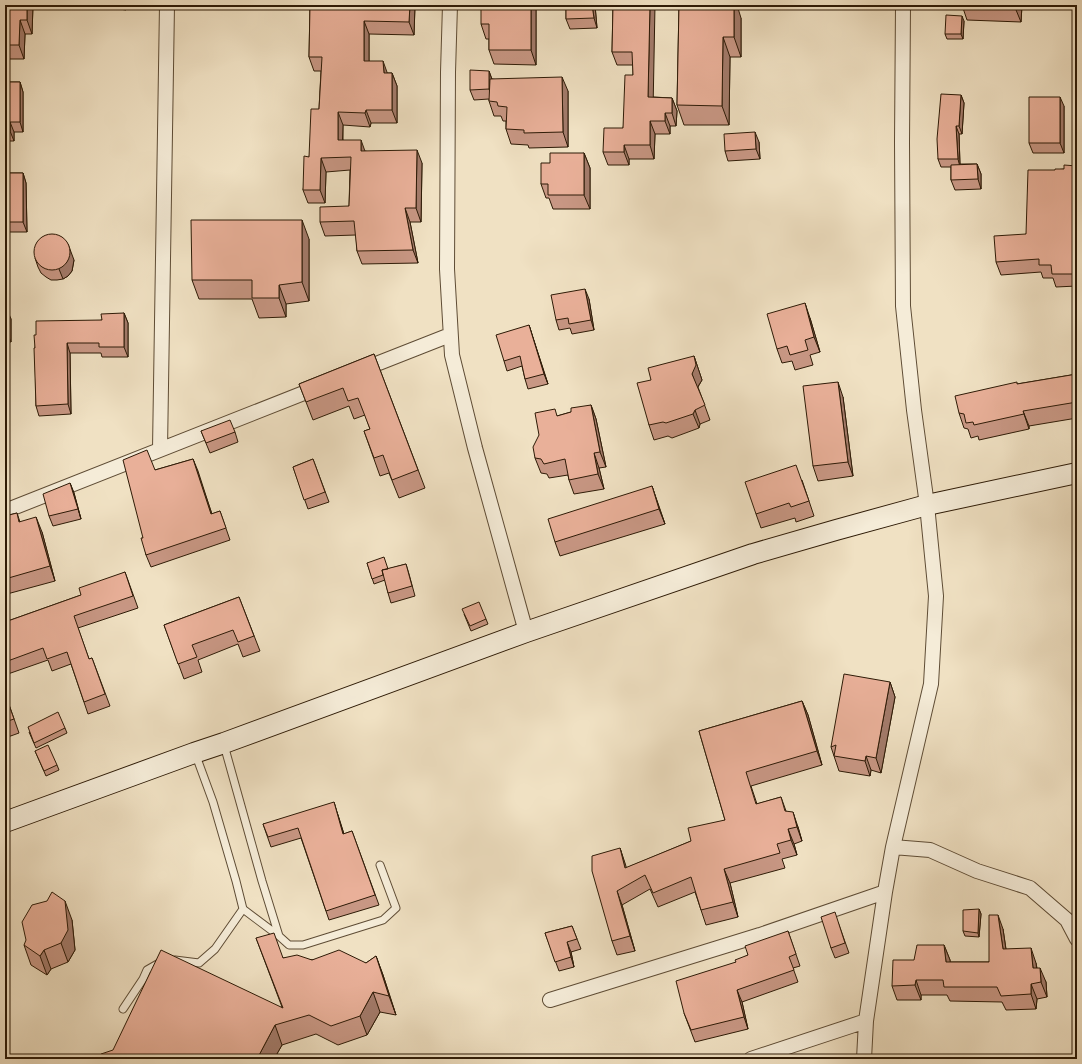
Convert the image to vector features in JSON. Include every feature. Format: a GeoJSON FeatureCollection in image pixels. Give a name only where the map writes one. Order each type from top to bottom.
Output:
{"type":"FeatureCollection","features":[{"type":"Feature","properties":{"kind":"main road"},"geometry":{"type":"LineString","coordinates":[[5,822],[526,632],[753,554],[927,505],[1077,473]]}},
{"type":"Feature","properties":{"kind":"street"},"geometry":{"type":"LineString","coordinates":[[160,449],[167,5]]}},
{"type":"Feature","properties":{"kind":"street"},"geometry":{"type":"LineString","coordinates":[[450,5],[446,269],[452,355],[475,448],[526,632]]}},
{"type":"Feature","properties":{"kind":"street"},"geometry":{"type":"LineString","coordinates":[[864,1059],[866,1021],[893,846],[931,684],[936,596],[927,505],[914,410],[903,306],[903,5]]}},
{"type":"Feature","properties":{"kind":"street"},"geometry":{"type":"LineString","coordinates":[[349,375],[450,335]]}},
{"type":"Feature","properties":{"kind":"street"},"geometry":{"type":"LineString","coordinates":[[5,511],[334,381]]}},
{"type":"Feature","properties":{"kind":"street"},"geometry":{"type":"LineString","coordinates":[[893,846],[930,850],[977,871],[1030,888],[1067,920],[1077,939]]}},
{"type":"Feature","properties":{"kind":"street"},"geometry":{"type":"LineString","coordinates":[[550,1000],[760,935],[885,892]]}},
{"type":"Feature","properties":{"kind":"street"},"geometry":{"type":"LineString","coordinates":[[751,1059],[866,1021]]}},
{"type":"Feature","properties":{"kind":"lane"},"geometry":{"type":"LineString","coordinates":[[224,743],[262,881],[279,936]]}},
{"type":"Feature","properties":{"kind":"lane"},"geometry":{"type":"LineString","coordinates":[[194,753],[213,802],[243,909],[289,945],[303,945],[383,920],[396,908],[380,865]]}},
{"type":"Feature","properties":{"kind":"lane"},"geometry":{"type":"LineString","coordinates":[[123,1009],[143,979],[147,970],[167,959],[199,962],[215,949],[243,909]]}},
{"type":"Feature","properties":{"kind":"building"},"geometry":{"type":"Polygon","coordinates":[[[5,5],[27,5],[27,20],[20,20],[19,45],[5,45],[5,5]]]}},
{"type":"Feature","properties":{"kind":"building"},"geometry":{"type":"Polygon","coordinates":[[[310,5],[410,5],[409,22],[364,21],[364,61],[383,61],[384,73],[392,73],[392,110],[366,110],[365,113],[338,112],[338,140],[361,140],[361,151],[417,150],[416,208],[405,208],[413,250],[357,251],[354,221],[320,222],[320,207],[349,206],[351,157],[321,158],[320,190],[303,190],[304,156],[309,157],[311,109],[319,109],[322,57],[309,57],[310,5]]]}},
{"type":"Feature","properties":{"kind":"building"},"geometry":{"type":"Polygon","coordinates":[[[488,5],[531,5],[531,50],[489,50],[489,24],[481,24],[481,7],[488,7],[488,5]]]}},
{"type":"Feature","properties":{"kind":"building"},"geometry":{"type":"Polygon","coordinates":[[[566,5],[592,5],[594,18],[566,19],[566,5]]]}},
{"type":"Feature","properties":{"kind":"building"},"geometry":{"type":"Polygon","coordinates":[[[613,5],[650,5],[648,97],[672,98],[672,113],[665,113],[665,121],[650,121],[650,145],[624,145],[624,152],[603,152],[604,128],[623,128],[625,75],[633,75],[632,52],[612,52],[613,5]]]}},
{"type":"Feature","properties":{"kind":"building"},"geometry":{"type":"Polygon","coordinates":[[[679,5],[734,5],[734,37],[723,37],[722,106],[677,105],[679,5]]]}},
{"type":"Feature","properties":{"kind":"building"},"geometry":{"type":"Polygon","coordinates":[[[946,15],[962,16],[961,34],[945,34],[946,15]]]}},
{"type":"Feature","properties":{"kind":"building"},"geometry":{"type":"Polygon","coordinates":[[[470,70],[489,71],[489,89],[470,90],[470,70]]]}},
{"type":"Feature","properties":{"kind":"building"},"geometry":{"type":"Polygon","coordinates":[[[562,77],[563,132],[524,133],[524,130],[506,129],[507,107],[498,106],[497,102],[489,101],[490,79],[562,77]]]}},
{"type":"Feature","properties":{"kind":"building"},"geometry":{"type":"Polygon","coordinates":[[[5,82],[20,82],[20,122],[10,122],[10,131],[5,131],[5,82]]]}},
{"type":"Feature","properties":{"kind":"building"},"geometry":{"type":"Polygon","coordinates":[[[941,94],[961,95],[959,126],[956,126],[958,159],[938,159],[937,139],[941,94]]]}},
{"type":"Feature","properties":{"kind":"building"},"geometry":{"type":"Polygon","coordinates":[[[1029,97],[1060,97],[1060,143],[1029,143],[1029,97]]]}},
{"type":"Feature","properties":{"kind":"building"},"geometry":{"type":"Polygon","coordinates":[[[755,132],[756,149],[725,151],[724,134],[755,132]]]}},
{"type":"Feature","properties":{"kind":"building"},"geometry":{"type":"Polygon","coordinates":[[[550,153],[584,153],[584,195],[548,195],[548,184],[541,184],[541,163],[550,163],[550,153]]]}},
{"type":"Feature","properties":{"kind":"building"},"geometry":{"type":"Polygon","coordinates":[[[977,164],[978,179],[951,180],[951,165],[977,164]]]}},
{"type":"Feature","properties":{"kind":"building"},"geometry":{"type":"Polygon","coordinates":[[[1064,165],[1077,166],[1077,274],[1052,274],[1051,265],[1039,265],[1039,259],[996,262],[994,236],[1026,234],[1028,170],[1064,169],[1064,165]]]}},
{"type":"Feature","properties":{"kind":"building"},"geometry":{"type":"Polygon","coordinates":[[[5,173],[23,173],[23,222],[5,222],[5,173]]]}},
{"type":"Feature","properties":{"kind":"building"},"geometry":{"type":"Polygon","coordinates":[[[191,220],[302,220],[302,282],[279,285],[279,298],[252,298],[252,280],[192,280],[191,220]]]}},
{"type":"Feature","properties":{"kind":"building"},"geometry":{"type":"Polygon","coordinates":[[[56,234],[65,239],[69,245],[69,259],[65,265],[56,270],[48,270],[39,265],[35,259],[34,248],[39,239],[45,235],[56,234]]]}},
{"type":"Feature","properties":{"kind":"building"},"geometry":{"type":"Polygon","coordinates":[[[585,289],[591,320],[569,324],[568,318],[556,320],[551,295],[585,289]]]}},
{"type":"Feature","properties":{"kind":"building"},"geometry":{"type":"Polygon","coordinates":[[[805,303],[814,337],[805,340],[808,350],[790,355],[787,346],[777,349],[767,314],[805,303]]]}},
{"type":"Feature","properties":{"kind":"building"},"geometry":{"type":"Polygon","coordinates":[[[5,309],[7,309],[7,332],[5,332],[5,309]]]}},
{"type":"Feature","properties":{"kind":"building"},"geometry":{"type":"Polygon","coordinates":[[[124,313],[124,347],[99,347],[99,343],[67,343],[68,404],[36,406],[34,335],[36,335],[36,321],[102,320],[101,314],[124,313]]]}},
{"type":"Feature","properties":{"kind":"building"},"geometry":{"type":"Polygon","coordinates":[[[529,325],[544,374],[525,379],[520,356],[504,361],[496,335],[529,325]]]}},
{"type":"Feature","properties":{"kind":"building"},"geometry":{"type":"Polygon","coordinates":[[[374,354],[418,470],[392,480],[383,455],[374,458],[364,431],[370,429],[358,398],[348,401],[343,388],[306,402],[299,384],[374,354]]]}},
{"type":"Feature","properties":{"kind":"building"},"geometry":{"type":"Polygon","coordinates":[[[694,356],[696,365],[692,374],[705,405],[695,410],[693,414],[666,423],[663,422],[649,425],[637,383],[651,380],[648,368],[694,356]]]}},
{"type":"Feature","properties":{"kind":"building"},"geometry":{"type":"Polygon","coordinates":[[[1077,374],[1077,402],[1023,411],[1024,414],[974,425],[973,422],[966,423],[964,414],[959,413],[955,396],[1017,382],[1017,384],[1077,374]]]}},
{"type":"Feature","properties":{"kind":"building"},"geometry":{"type":"Polygon","coordinates":[[[838,382],[848,462],[813,466],[803,386],[838,382]]]}},
{"type":"Feature","properties":{"kind":"building"},"geometry":{"type":"Polygon","coordinates":[[[591,405],[600,452],[594,453],[598,474],[569,480],[565,459],[544,464],[541,459],[535,458],[533,447],[539,435],[535,413],[555,409],[557,416],[571,412],[571,408],[591,405]]]}},
{"type":"Feature","properties":{"kind":"building"},"geometry":{"type":"Polygon","coordinates":[[[230,420],[235,432],[206,443],[201,431],[230,420]]]}},
{"type":"Feature","properties":{"kind":"building"},"geometry":{"type":"Polygon","coordinates":[[[147,450],[155,470],[193,459],[211,514],[220,511],[226,528],[146,555],[123,460],[147,450]]]}},
{"type":"Feature","properties":{"kind":"building"},"geometry":{"type":"Polygon","coordinates":[[[313,459],[325,492],[304,500],[293,467],[313,459]]]}},
{"type":"Feature","properties":{"kind":"building"},"geometry":{"type":"Polygon","coordinates":[[[796,465],[809,501],[791,507],[789,503],[756,514],[745,482],[796,465]]]}},
{"type":"Feature","properties":{"kind":"building"},"geometry":{"type":"Polygon","coordinates":[[[70,483],[78,509],[49,516],[43,494],[70,483]]]}},
{"type":"Feature","properties":{"kind":"building"},"geometry":{"type":"Polygon","coordinates":[[[652,486],[659,509],[555,542],[548,519],[652,486]]]}},
{"type":"Feature","properties":{"kind":"building"},"geometry":{"type":"Polygon","coordinates":[[[17,513],[19,522],[36,517],[50,566],[5,579],[5,516],[17,513]]]}},
{"type":"Feature","properties":{"kind":"building"},"geometry":{"type":"Polygon","coordinates":[[[384,557],[388,569],[382,570],[383,575],[372,579],[367,563],[384,557]]]}},
{"type":"Feature","properties":{"kind":"building"},"geometry":{"type":"Polygon","coordinates":[[[406,564],[412,586],[388,593],[382,570],[406,564]]]}},
{"type":"Feature","properties":{"kind":"building"},"geometry":{"type":"Polygon","coordinates":[[[125,572],[133,596],[74,616],[89,659],[92,658],[105,694],[84,702],[67,652],[47,659],[43,648],[5,662],[5,622],[81,595],[79,588],[125,572]]]}},
{"type":"Feature","properties":{"kind":"building"},"geometry":{"type":"Polygon","coordinates":[[[239,597],[254,636],[238,642],[233,630],[192,645],[197,657],[178,664],[164,625],[239,597]]]}},
{"type":"Feature","properties":{"kind":"building"},"geometry":{"type":"Polygon","coordinates":[[[479,602],[486,619],[470,626],[462,609],[479,602]]]}},
{"type":"Feature","properties":{"kind":"building"},"geometry":{"type":"Polygon","coordinates":[[[844,674],[890,682],[876,758],[866,756],[865,761],[834,756],[836,745],[831,747],[844,674]]]}},
{"type":"Feature","properties":{"kind":"building"},"geometry":{"type":"Polygon","coordinates":[[[5,694],[14,719],[5,722],[5,694]]]}},
{"type":"Feature","properties":{"kind":"building"},"geometry":{"type":"Polygon","coordinates":[[[802,701],[817,751],[746,772],[756,804],[781,797],[785,811],[793,812],[797,827],[788,829],[791,840],[777,844],[780,853],[724,869],[733,902],[701,910],[691,877],[653,893],[645,875],[617,891],[630,936],[612,941],[592,871],[592,856],[620,848],[625,868],[691,841],[688,828],[725,820],[699,731],[802,701]]]}},
{"type":"Feature","properties":{"kind":"building"},"geometry":{"type":"Polygon","coordinates":[[[58,712],[65,728],[34,743],[28,727],[58,712]]]}},
{"type":"Feature","properties":{"kind":"building"},"geometry":{"type":"Polygon","coordinates":[[[1075,720],[1077,720],[1077,798],[1074,798],[1075,720]]]}},
{"type":"Feature","properties":{"kind":"building"},"geometry":{"type":"Polygon","coordinates":[[[48,745],[57,765],[44,771],[35,751],[48,745]]]}},
{"type":"Feature","properties":{"kind":"building"},"geometry":{"type":"Polygon","coordinates":[[[334,802],[343,834],[352,831],[375,895],[326,911],[298,828],[268,837],[263,824],[334,802]]]}},
{"type":"Feature","properties":{"kind":"building"},"geometry":{"type":"Polygon","coordinates":[[[52,892],[65,901],[68,930],[61,943],[44,950],[40,956],[24,945],[26,940],[22,922],[32,905],[47,901],[52,892]]]}},
{"type":"Feature","properties":{"kind":"building"},"geometry":{"type":"Polygon","coordinates":[[[979,909],[978,933],[963,931],[963,910],[979,909]]]}},
{"type":"Feature","properties":{"kind":"building"},"geometry":{"type":"Polygon","coordinates":[[[835,912],[845,943],[831,948],[821,917],[835,912]]]}},
{"type":"Feature","properties":{"kind":"building"},"geometry":{"type":"Polygon","coordinates":[[[989,915],[998,915],[1003,949],[1031,948],[1033,968],[1040,968],[1041,982],[1031,984],[1031,994],[1001,996],[997,987],[944,987],[943,980],[916,980],[915,985],[892,986],[893,960],[914,960],[917,945],[944,945],[946,962],[989,962],[989,915]]]}},
{"type":"Feature","properties":{"kind":"building"},"geometry":{"type":"Polygon","coordinates":[[[572,926],[577,939],[567,942],[571,957],[555,962],[545,933],[572,926]]]}},
{"type":"Feature","properties":{"kind":"building"},"geometry":{"type":"Polygon","coordinates":[[[788,931],[796,954],[789,957],[794,970],[737,990],[744,1017],[691,1030],[684,1013],[676,981],[736,962],[735,960],[748,955],[745,946],[788,931]]]}},
{"type":"Feature","properties":{"kind":"building"},"geometry":{"type":"Polygon","coordinates":[[[274,933],[283,958],[297,955],[312,960],[339,950],[366,963],[376,956],[389,996],[373,992],[360,1016],[331,1026],[309,1015],[275,1025],[257,1059],[102,1059],[101,1054],[113,1050],[161,950],[283,1008],[256,938],[274,933]]]}},
{"type":"Feature","properties":{"kind":"building"},"geometry":{"type":"Polygon","coordinates":[[[830,1057],[830,1059],[816,1059],[816,1058],[830,1057]]]}}]}
